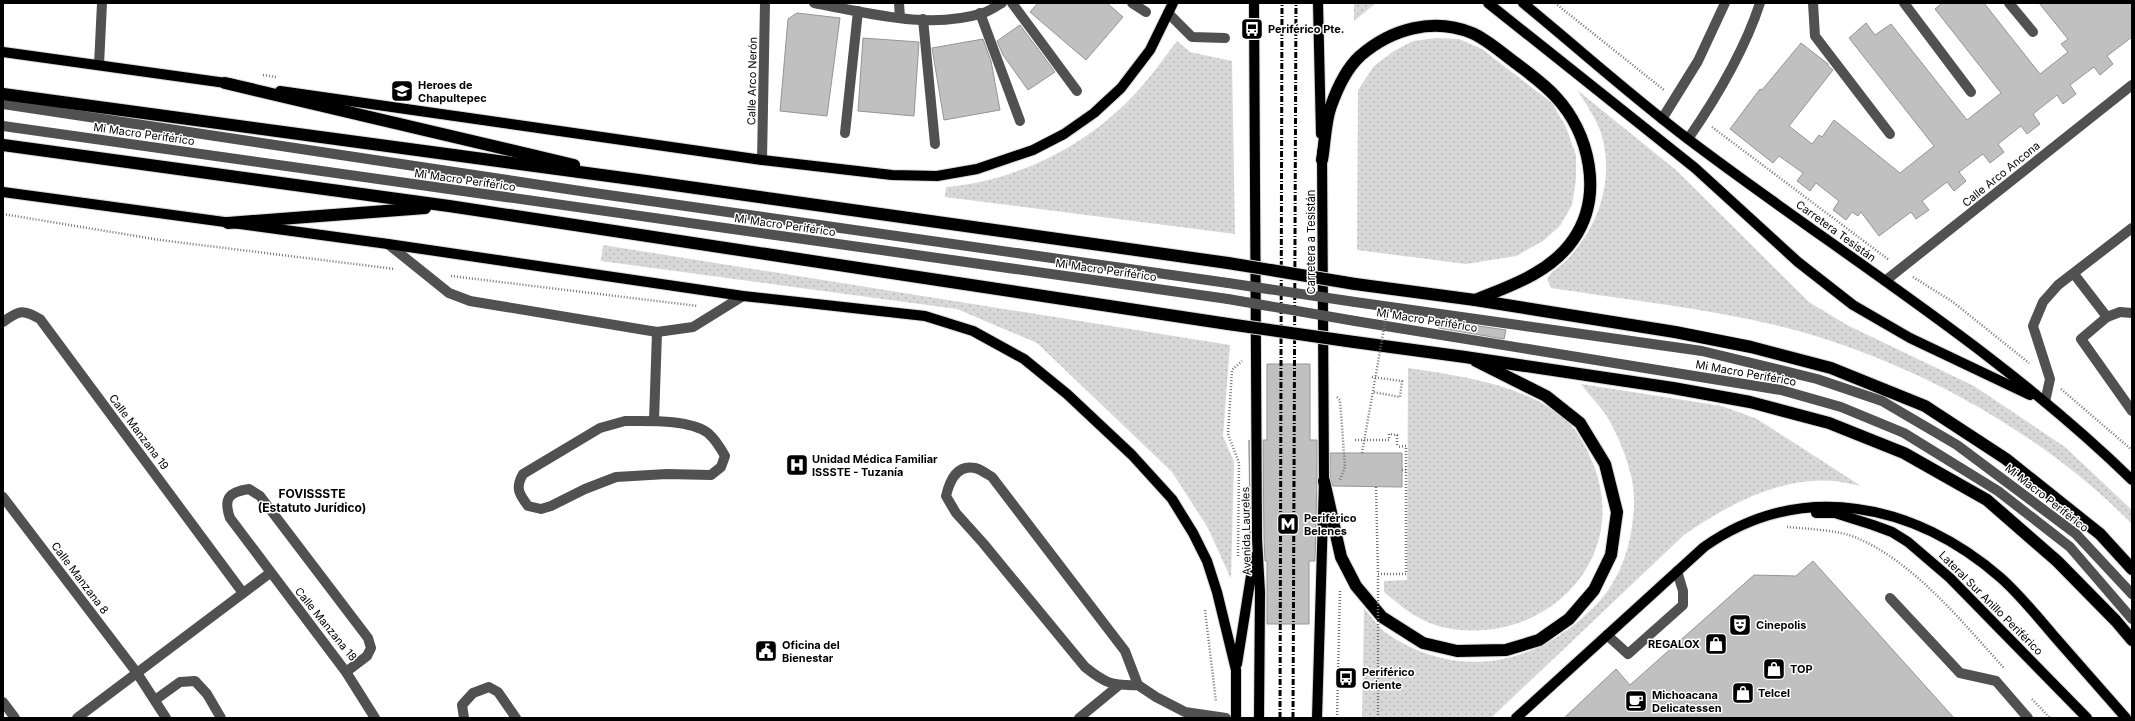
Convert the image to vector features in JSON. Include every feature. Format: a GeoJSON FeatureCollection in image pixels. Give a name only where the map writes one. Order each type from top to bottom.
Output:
{"type":"FeatureCollection","features":[{"type":"Feature","properties":{"kind":"highway"},"geometry":{"type":"LineString","coordinates":[[1322,160],[1330,107],[1345,77],[1360,56],[1389,35],[1411,28],[1434,25],[1452,26],[1473,33],[1501,52],[1555,95],[1569,113],[1584,142],[1588,160],[1590,199],[1584,221],[1573,240],[1545,267],[1519,282],[1475,300]]}},
{"type":"Feature","properties":{"kind":"highway"},"geometry":{"type":"LineString","coordinates":[[225,83],[646,181]]}},
{"type":"Feature","properties":{"kind":"highway"},"geometry":{"type":"LineString","coordinates":[[3,94],[646,181],[1228,264],[1355,284],[1475,300],[1751,347],[1831,368],[1925,406],[2006,458],[2100,534],[2132,569]]}},
{"type":"Feature","properties":{"kind":"highway"},"geometry":{"type":"LineString","coordinates":[[3,145],[449,206],[1228,324],[1466,356],[1750,402],[1828,423],[1904,453],[1987,500],[2057,561],[2116,621],[2132,640]]}},
{"type":"Feature","properties":{"kind":"highway"},"geometry":{"type":"LineString","coordinates":[[228,223],[449,206]]}},
{"type":"Feature","properties":{"kind":"highway"},"geometry":{"type":"LineString","coordinates":[[1324,481],[1341,557],[1356,586],[1382,617],[1424,643],[1457,651],[1506,650],[1539,640],[1569,619],[1594,590],[1611,555],[1617,512],[1605,464],[1580,423],[1546,396],[1466,356]]}},
{"type":"Feature","properties":{"kind":"main road"},"geometry":{"type":"LineString","coordinates":[[3,52],[762,160],[892,174],[937,176],[995,164],[1033,150],[1064,134],[1094,113],[1121,88],[1150,50],[1174,3]]}},
{"type":"Feature","properties":{"kind":"main road","name":"Avenida Laureles"},"geometry":{"type":"LineString","coordinates":[[1254,3],[1257,539],[1260,592],[1259,718]]}},
{"type":"Feature","properties":{"kind":"main road","name":"Carretera a Tesistán"},"geometry":{"type":"LineString","coordinates":[[1318,3],[1322,160],[1324,481]]}},
{"type":"Feature","properties":{"kind":"main road"},"geometry":{"type":"LineString","coordinates":[[1488,3],[1695,168],[1798,262],[1853,305],[1910,338],[2045,402]]}},
{"type":"Feature","properties":{"kind":"main road","name":"Carretera Tesistán"},"geometry":{"type":"LineString","coordinates":[[1523,3],[1688,139],[1985,353],[2098,447],[2132,480]]}},
{"type":"Feature","properties":{"kind":"main road"},"geometry":{"type":"LineString","coordinates":[[3,192],[388,244],[743,296],[925,316],[973,331],[1024,359],[1067,394],[1132,455],[1172,499],[1193,533],[1207,561],[1218,592],[1236,670]]}},
{"type":"Feature","properties":{"kind":"main road"},"geometry":{"type":"LineString","coordinates":[[1317,718],[1324,481]]}},
{"type":"Feature","properties":{"kind":"main road"},"geometry":{"type":"LineString","coordinates":[[1516,718],[1704,547],[1726,532],[1770,514],[1814,506],[1859,508],[1903,519],[1941,536],[1980,561],[2020,596],[2126,718]]}},
{"type":"Feature","properties":{"kind":"main road","name":"Lateral Sur Anillo Periférico"},"geometry":{"type":"LineString","coordinates":[[1770,514],[1791,512],[1835,513],[1873,524],[1892,532],[1908,542],[1950,578],[2087,718]]}},
{"type":"Feature","properties":{"kind":"main road"},"geometry":{"type":"LineString","coordinates":[[1236,718],[1236,670],[1257,539]]}},
{"type":"Feature","properties":{"kind":"street"},"geometry":{"type":"LineString","coordinates":[[99,65],[102,3]]}},
{"type":"Feature","properties":{"kind":"street","name":"Calle Arco Nerón"},"geometry":{"type":"LineString","coordinates":[[762,160],[765,3]]}},
{"type":"Feature","properties":{"kind":"street"},"geometry":{"type":"LineString","coordinates":[[814,3],[900,18],[945,20],[980,13],[1002,3]]}},
{"type":"Feature","properties":{"kind":"street"},"geometry":{"type":"LineString","coordinates":[[899,3],[900,18]]}},
{"type":"Feature","properties":{"kind":"street"},"geometry":{"type":"LineString","coordinates":[[1012,3],[1077,91]]}},
{"type":"Feature","properties":{"kind":"street"},"geometry":{"type":"LineString","coordinates":[[1132,3],[1146,12]]}},
{"type":"Feature","properties":{"kind":"street"},"geometry":{"type":"LineString","coordinates":[[1662,118],[1698,61],[1725,3]]}},
{"type":"Feature","properties":{"kind":"street"},"geometry":{"type":"LineString","coordinates":[[1688,139],[1726,79],[1760,3]]}},
{"type":"Feature","properties":{"kind":"street"},"geometry":{"type":"LineString","coordinates":[[1813,3],[1815,36],[1890,134]]}},
{"type":"Feature","properties":{"kind":"street"},"geometry":{"type":"LineString","coordinates":[[1904,3],[1971,92]]}},
{"type":"Feature","properties":{"kind":"street"},"geometry":{"type":"LineString","coordinates":[[2010,3],[2033,32]]}},
{"type":"Feature","properties":{"kind":"street"},"geometry":{"type":"LineString","coordinates":[[845,133],[858,11]]}},
{"type":"Feature","properties":{"kind":"street"},"geometry":{"type":"LineString","coordinates":[[980,13],[1020,120]]}},
{"type":"Feature","properties":{"kind":"street"},"geometry":{"type":"LineString","coordinates":[[1168,14],[1192,37],[1225,38]]}},
{"type":"Feature","properties":{"kind":"street"},"geometry":{"type":"LineString","coordinates":[[923,19],[934,144]]}},
{"type":"Feature","properties":{"kind":"street","name":"Calle Arco Ancona"},"geometry":{"type":"LineString","coordinates":[[1885,281],[2132,85]]}},
{"type":"Feature","properties":{"kind":"street","name":"Mi Macro Periférico"},"geometry":{"type":"LineString","coordinates":[[3,104],[587,192],[1702,351],[1818,379],[1882,401],[1957,445],[2076,534],[2132,594]]}},
{"type":"Feature","properties":{"kind":"street","name":"Mi Macro Periférico"},"geometry":{"type":"LineString","coordinates":[[3,126],[1228,299],[1354,321],[1782,390],[1840,407],[1904,433],[1998,491],[2070,547],[2132,620]]}},
{"type":"Feature","properties":{"kind":"street"},"geometry":{"type":"LineString","coordinates":[[2045,402],[2050,379],[2033,326],[2043,302],[2058,285],[2132,228]]}},
{"type":"Feature","properties":{"kind":"street"},"geometry":{"type":"LineString","coordinates":[[388,244],[449,293],[470,301],[657,332],[693,327],[743,296]]}},
{"type":"Feature","properties":{"kind":"street"},"geometry":{"type":"LineString","coordinates":[[2074,274],[2107,317]]}},
{"type":"Feature","properties":{"kind":"street","name":"Calle Manzana 19"},"geometry":{"type":"LineString","coordinates":[[3,322],[14,314],[21,312],[29,312],[40,319],[243,593]]}},
{"type":"Feature","properties":{"kind":"street"},"geometry":{"type":"LineString","coordinates":[[2132,313],[2120,312],[2107,317],[2081,340],[2132,411]]}},
{"type":"Feature","properties":{"kind":"street"},"geometry":{"type":"LineString","coordinates":[[654,422],[657,332]]}},
{"type":"Feature","properties":{"kind":"street"},"geometry":{"type":"LineString","coordinates":[[625,421],[654,422],[685,424],[707,432],[717,442],[725,456],[721,467],[711,474],[667,474],[616,477],[585,488],[551,506],[541,509],[528,506],[520,494],[518,482],[523,474],[600,428],[625,421]]}},
{"type":"Feature","properties":{"kind":"street"},"geometry":{"type":"LineString","coordinates":[[1138,685],[1118,686],[1099,678],[1085,666],[983,543],[956,513],[946,496],[951,478],[962,469],[974,468],[992,477],[1125,652],[1138,685],[1156,697],[1185,712],[1226,718]]}},
{"type":"Feature","properties":{"kind":"street","name":"Calle Manzana 18"},"geometry":{"type":"LineString","coordinates":[[249,489],[260,496],[368,638],[371,648],[367,656],[346,672],[230,518],[226,508],[228,498],[237,491],[249,489]]}},
{"type":"Feature","properties":{"kind":"street","name":"Calle Manzana 8"},"geometry":{"type":"LineString","coordinates":[[3,497],[137,673],[166,718]]}},
{"type":"Feature","properties":{"kind":"street"},"geometry":{"type":"LineString","coordinates":[[1607,635],[1628,654],[1683,605],[1683,591],[1677,571]]}},
{"type":"Feature","properties":{"kind":"street"},"geometry":{"type":"LineString","coordinates":[[77,718],[270,573]]}},
{"type":"Feature","properties":{"kind":"street"},"geometry":{"type":"LineString","coordinates":[[1890,598],[1960,673],[1996,681],[2028,718]]}},
{"type":"Feature","properties":{"kind":"street"},"geometry":{"type":"LineString","coordinates":[[346,672],[375,718]]}},
{"type":"Feature","properties":{"kind":"street"},"geometry":{"type":"LineString","coordinates":[[154,700],[180,682],[195,681],[207,694],[221,718]]}},
{"type":"Feature","properties":{"kind":"street"},"geometry":{"type":"LineString","coordinates":[[1079,718],[1118,686]]}},
{"type":"Feature","properties":{"kind":"street"},"geometry":{"type":"LineString","coordinates":[[464,718],[462,705],[473,693],[489,687],[498,692],[516,718]]}},
{"type":"Feature","properties":{"kind":"street"},"geometry":{"type":"LineString","coordinates":[[3,702],[15,718]]}},
{"type":"Feature","properties":{"kind":"path"},"geometry":{"type":"LineString","coordinates":[[1555,3],[1675,99]]}},
{"type":"Feature","properties":{"kind":"path"},"geometry":{"type":"LineString","coordinates":[[260,74],[282,78]]}},
{"type":"Feature","properties":{"kind":"path"},"geometry":{"type":"LineString","coordinates":[[1702,119],[1901,269],[1953,302],[2050,379],[2132,450]]}},
{"type":"Feature","properties":{"kind":"path"},"geometry":{"type":"LineString","coordinates":[[3,214],[160,240],[722,309]]}},
{"type":"Feature","properties":{"kind":"path"},"geometry":{"type":"LineString","coordinates":[[1362,453],[1386,317]]}},
{"type":"Feature","properties":{"kind":"path"},"geometry":{"type":"LineString","coordinates":[[1238,562],[1239,463],[1228,434],[1232,370],[1242,360]]}},
{"type":"Feature","properties":{"kind":"path"},"geometry":{"type":"LineString","coordinates":[[1372,376],[1402,381],[1400,396],[1373,392]]}},
{"type":"Feature","properties":{"kind":"path"},"geometry":{"type":"LineString","coordinates":[[1355,440],[1389,440],[1389,434],[1397,434],[1397,446],[1406,446],[1406,574],[1378,574]]}},
{"type":"Feature","properties":{"kind":"path"},"geometry":{"type":"LineString","coordinates":[[1376,487],[1378,574],[1378,718]]}},
{"type":"Feature","properties":{"kind":"path"},"geometry":{"type":"LineString","coordinates":[[1785,527],[1856,537],[1895,559],[1936,596],[2005,669]]}},
{"type":"Feature","properties":{"kind":"path"},"geometry":{"type":"LineString","coordinates":[[1204,604],[1217,696],[1215,717]]}},
{"type":"Feature","properties":{"kind":"path"},"geometry":{"type":"LineString","coordinates":[[2030,696],[2050,718]]}},
{"type":"Feature","properties":{"kind":"shaded area"},"geometry":{"type":"Polygon","coordinates":[[[1354,3],[1376,3],[1354,21],[1354,3]]]}},
{"type":"Feature","properties":{"kind":"shaded area"},"geometry":{"type":"Polygon","coordinates":[[[1436,38],[1459,39],[1482,49],[1552,103],[1566,127],[1576,155],[1576,179],[1572,205],[1560,226],[1543,241],[1516,256],[1466,264],[1357,250],[1358,90],[1374,66],[1394,51],[1413,41],[1436,38]]]}},
{"type":"Feature","properties":{"kind":"shaded area"},"geometry":{"type":"Polygon","coordinates":[[[1177,41],[1190,52],[1232,61],[1235,234],[945,197],[946,187],[971,184],[1020,170],[1044,160],[1088,135],[1108,119],[1141,88],[1177,41]]]}},
{"type":"Feature","properties":{"kind":"shaded area"},"geometry":{"type":"Polygon","coordinates":[[[1577,90],[1676,170],[1809,302],[1847,325],[1974,386],[2065,447],[2132,510],[2132,524],[2098,492],[2060,461],[2020,433],[1977,406],[1933,383],[1889,363],[1843,345],[1768,323],[1675,306],[1551,288],[1547,279],[1553,271],[1567,260],[1580,244],[1595,219],[1604,191],[1606,177],[1604,147],[1599,127],[1594,116],[1577,90]]]}},
{"type":"Feature","properties":{"kind":"shaded area"},"geometry":{"type":"Polygon","coordinates":[[[603,245],[1230,345],[1223,436],[1234,462],[1231,579],[1208,528],[1172,472],[1037,343],[957,309],[601,261],[603,245]]]}},
{"type":"Feature","properties":{"kind":"shaded area"},"geometry":{"type":"Polygon","coordinates":[[[1408,368],[1487,382],[1525,395],[1542,403],[1564,418],[1570,423],[1582,442],[1592,461],[1602,498],[1600,533],[1589,564],[1569,591],[1542,612],[1511,625],[1475,631],[1438,626],[1423,620],[1384,592],[1384,581],[1407,580],[1408,368]]]}},
{"type":"Feature","properties":{"kind":"shaded area"},"geometry":{"type":"Polygon","coordinates":[[[1581,384],[1722,406],[1757,419],[1861,486],[1834,481],[1794,483],[1754,495],[1700,524],[1684,535],[1491,718],[1362,718],[1364,608],[1383,631],[1410,647],[1435,656],[1460,661],[1485,661],[1510,657],[1534,649],[1558,636],[1580,620],[1598,603],[1609,589],[1622,565],[1629,544],[1633,522],[1634,490],[1629,468],[1616,434],[1606,415],[1581,384]]]}},
{"type":"Feature","properties":{"kind":"building"},"geometry":{"type":"Polygon","coordinates":[[[1038,3],[1107,3],[1123,17],[1086,60],[1030,12],[1038,3]]]}},
{"type":"Feature","properties":{"kind":"building"},"geometry":{"type":"Polygon","coordinates":[[[1942,3],[1984,3],[2040,74],[2068,52],[2061,44],[2068,39],[2039,3],[2132,3],[2132,37],[2107,56],[2113,64],[2100,75],[2094,67],[2070,85],[2076,94],[2063,104],[2057,95],[2033,114],[2040,124],[2027,134],[2021,126],[1998,144],[2004,152],[1990,163],[1983,154],[1959,172],[1966,181],[1954,191],[1947,182],[1922,201],[1929,210],[1916,219],[1911,212],[1879,236],[1861,212],[1858,216],[1852,212],[1846,220],[1833,210],[1839,201],[1816,183],[1810,191],[1797,181],[1803,173],[1779,156],[1773,163],[1730,129],[1760,89],[1762,90],[1801,43],[1828,64],[1828,66],[1833,70],[1789,126],[1812,144],[1819,135],[1822,137],[1834,120],[1900,173],[1934,146],[1849,38],[1866,23],[1875,35],[1891,24],[1967,120],[2001,93],[1935,9],[1942,3]]]}},
{"type":"Feature","properties":{"kind":"building"},"geometry":{"type":"Polygon","coordinates":[[[797,13],[840,18],[827,116],[780,111],[788,19],[797,13]]]}},
{"type":"Feature","properties":{"kind":"building"},"geometry":{"type":"Polygon","coordinates":[[[1020,25],[1055,72],[1028,90],[1003,55],[997,41],[1020,25]]]}},
{"type":"Feature","properties":{"kind":"building"},"geometry":{"type":"Polygon","coordinates":[[[863,38],[919,42],[914,116],[858,111],[863,38]]]}},
{"type":"Feature","properties":{"kind":"building"},"geometry":{"type":"Polygon","coordinates":[[[983,39],[991,61],[1000,110],[944,120],[932,48],[983,39]]]}},
{"type":"Feature","properties":{"kind":"building"},"geometry":{"type":"Polygon","coordinates":[[[1432,319],[1506,330],[1504,339],[1439,328],[1432,319]]]}},
{"type":"Feature","properties":{"kind":"building","name":"Periférico Belenes"},"geometry":{"type":"Polygon","coordinates":[[[1267,364],[1310,364],[1310,440],[1317,440],[1317,478],[1315,561],[1309,561],[1309,624],[1267,624],[1267,561],[1265,561],[1264,539],[1263,440],[1267,440],[1267,364]]]}},
{"type":"Feature","properties":{"kind":"building"},"geometry":{"type":"Polygon","coordinates":[[[1249,440],[1251,551],[1250,552],[1249,440]]]}},
{"type":"Feature","properties":{"kind":"building"},"geometry":{"type":"Polygon","coordinates":[[[1330,453],[1402,453],[1402,487],[1333,486],[1330,478],[1330,453]]]}},
{"type":"Feature","properties":{"kind":"building"},"geometry":{"type":"Polygon","coordinates":[[[1813,561],[1954,718],[1564,718],[1616,669],[1630,685],[1754,575],[1796,576],[1813,561]]]}},
{"type":"Feature","properties":{"kind":"railway"},"geometry":{"type":"LineString","coordinates":[[1280,718],[1282,3]]}},
{"type":"Feature","properties":{"kind":"railway"},"geometry":{"type":"LineString","coordinates":[[1293,718],[1296,3]]}},
{"type":"Feature","properties":{"kind":"place","name":"Periférico Pte."},"geometry":{"type":"Point","coordinates":[1252,29]}},
{"type":"Feature","properties":{"kind":"place","name":"Heroes de Chapultepec"},"geometry":{"type":"Point","coordinates":[402,91]}},
{"type":"Feature","properties":{"kind":"place","name":"Unidad Médica Familiar ISSSTE - Tuzanía"},"geometry":{"type":"Point","coordinates":[797,465]}},
{"type":"Feature","properties":{"kind":"place","name":"Periférico Belenes"},"geometry":{"type":"Point","coordinates":[1288,524]}},
{"type":"Feature","properties":{"kind":"place","name":"Cinepolis"},"geometry":{"type":"Point","coordinates":[1740,625]}},
{"type":"Feature","properties":{"kind":"place","name":"REGALOX"},"geometry":{"type":"Point","coordinates":[1716,644]}},
{"type":"Feature","properties":{"kind":"place","name":"Oficina del Bienestar"},"geometry":{"type":"Point","coordinates":[766,651]}},
{"type":"Feature","properties":{"kind":"place","name":"TOP"},"geometry":{"type":"Point","coordinates":[1774,669]}},
{"type":"Feature","properties":{"kind":"place","name":"Periférico Oriente"},"geometry":{"type":"Point","coordinates":[1346,678]}},
{"type":"Feature","properties":{"kind":"place","name":"Telcel"},"geometry":{"type":"Point","coordinates":[1743,693]}},
{"type":"Feature","properties":{"kind":"place","name":"Michoacana Delicatessen"},"geometry":{"type":"Point","coordinates":[1636,701]}},
{"type":"Feature","properties":{"kind":"district","name":"FOVISSSTE (Estatuto Jurídico)"},"geometry":{"type":"Point","coordinates":[312,500]}}]}
